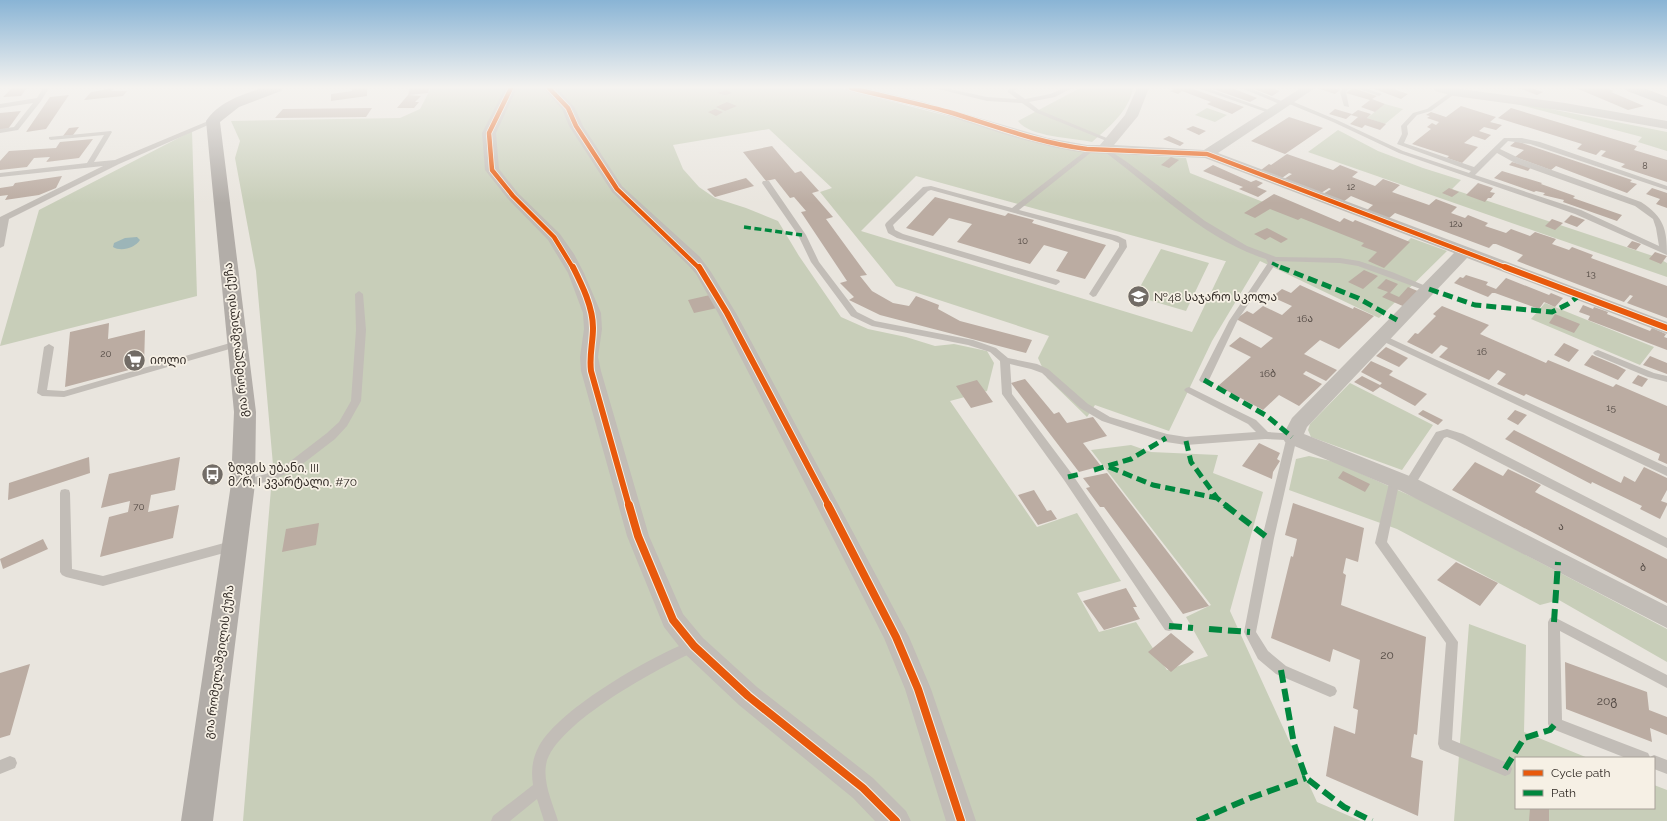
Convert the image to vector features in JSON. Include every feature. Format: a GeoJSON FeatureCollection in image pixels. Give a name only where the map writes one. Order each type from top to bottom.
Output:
{"type":"FeatureCollection","features":[{"type":"Feature","properties":{"kind":"street","name":"გია რომელაშვილის ქუჩა"},"geometry":{"type":"LineString","coordinates":[[197,821],[243,484],[245,412],[214,126]]}},
{"type":"Feature","properties":{"kind":"street"},"geometry":{"type":"LineString","coordinates":[[492,126],[489,133],[492,170],[512,196],[554,237],[566,254],[576,273],[592,313],[593,329],[590,357],[591,371],[638,536],[673,620],[694,646],[748,696],[862,788],[896,821]]}},
{"type":"Feature","properties":{"kind":"street"},"geometry":{"type":"LineString","coordinates":[[576,126],[617,190],[704,272],[727,313],[863,571],[896,637],[918,690],[961,821]]}},
{"type":"Feature","properties":{"kind":"street"},"geometry":{"type":"LineString","coordinates":[[997,126],[1056,143],[1207,154],[1667,328]]}},
{"type":"Feature","properties":{"kind":"street"},"geometry":{"type":"LineString","coordinates":[[1101,146],[1121,126]]}},
{"type":"Feature","properties":{"kind":"street"},"geometry":{"type":"LineString","coordinates":[[1207,154],[1249,126]]}},
{"type":"Feature","properties":{"kind":"street"},"geometry":{"type":"LineString","coordinates":[[1464,252],[1299,423],[1292,437],[1402,482],[1667,618]]}},
{"type":"Feature","properties":{"kind":"lane"},"geometry":{"type":"LineString","coordinates":[[0,131],[16,129],[18,126]]}},
{"type":"Feature","properties":{"kind":"lane"},"geometry":{"type":"LineString","coordinates":[[0,246],[2,218],[116,162],[200,126]]}},
{"type":"Feature","properties":{"kind":"lane"},"geometry":{"type":"LineString","coordinates":[[1068,126],[1122,160],[1193,217],[1224,236],[1269,257],[1349,262],[1429,289]]}},
{"type":"Feature","properties":{"kind":"lane"},"geometry":{"type":"LineString","coordinates":[[1346,126],[1401,152],[1473,173]]}},
{"type":"Feature","properties":{"kind":"lane"},"geometry":{"type":"LineString","coordinates":[[1404,126],[1405,134],[1400,144],[1578,212],[1666,252]]}},
{"type":"Feature","properties":{"kind":"lane"},"geometry":{"type":"LineString","coordinates":[[51,138],[109,132],[89,165]]}},
{"type":"Feature","properties":{"kind":"lane"},"geometry":{"type":"LineString","coordinates":[[1473,173],[1506,139],[1517,139],[1534,142],[1667,188]]}},
{"type":"Feature","properties":{"kind":"lane"},"geometry":{"type":"LineString","coordinates":[[1014,210],[1101,146]]}},
{"type":"Feature","properties":{"kind":"lane"},"geometry":{"type":"LineString","coordinates":[[1495,149],[1518,160],[1638,204],[1652,212],[1659,220],[1666,252]]}},
{"type":"Feature","properties":{"kind":"lane"},"geometry":{"type":"LineString","coordinates":[[0,175],[116,162]]}},
{"type":"Feature","properties":{"kind":"lane"},"geometry":{"type":"LineString","coordinates":[[766,182],[802,235],[815,262],[854,314],[872,323],[970,342],[993,350],[1005,360],[1034,366],[1045,371],[1084,406],[1106,419],[1166,438],[1186,441],[1266,435],[1292,437],[1268,538],[1250,632],[1263,655],[1281,670],[1330,691]]}},
{"type":"Feature","properties":{"kind":"lane"},"geometry":{"type":"LineString","coordinates":[[1056,282],[900,236],[891,231],[889,225],[926,189],[931,188],[1115,238],[1123,242],[1123,247],[1093,294]]}},
{"type":"Feature","properties":{"kind":"lane"},"geometry":{"type":"LineString","coordinates":[[1204,380],[1233,321],[1272,262],[1269,257]]}},
{"type":"Feature","properties":{"kind":"lane"},"geometry":{"type":"LineString","coordinates":[[243,484],[269,476],[292,466],[331,436],[343,424],[356,400],[361,330],[358,294]]}},
{"type":"Feature","properties":{"kind":"lane"},"geometry":{"type":"LineString","coordinates":[[1381,337],[1667,472]]}},
{"type":"Feature","properties":{"kind":"lane"},"geometry":{"type":"LineString","coordinates":[[49,347],[42,393],[64,394],[237,344]]}},
{"type":"Feature","properties":{"kind":"lane"},"geometry":{"type":"LineString","coordinates":[[1598,352],[1651,375],[1667,379]]}},
{"type":"Feature","properties":{"kind":"lane"},"geometry":{"type":"LineString","coordinates":[[1005,360],[1007,394],[1072,483],[1169,626]]}},
{"type":"Feature","properties":{"kind":"lane"},"geometry":{"type":"LineString","coordinates":[[1189,390],[1252,422],[1266,435]]}},
{"type":"Feature","properties":{"kind":"lane"},"geometry":{"type":"LineString","coordinates":[[1505,769],[1445,744],[1452,642],[1382,544],[1402,482],[1440,435],[1447,433],[1459,437],[1667,543]]}},
{"type":"Feature","properties":{"kind":"lane"},"geometry":{"type":"LineString","coordinates":[[65,493],[66,572],[103,581],[235,545]]}},
{"type":"Feature","properties":{"kind":"lane"},"geometry":{"type":"LineString","coordinates":[[1640,757],[1556,724],[1554,622],[1667,682]]}},
{"type":"Feature","properties":{"kind":"lane"},"geometry":{"type":"LineString","coordinates":[[551,821],[539,778],[539,764],[544,749],[555,736],[586,710],[624,682],[664,659],[694,646]]}},
{"type":"Feature","properties":{"kind":"lane"},"geometry":{"type":"LineString","coordinates":[[1655,762],[1667,767]]}},
{"type":"Feature","properties":{"kind":"lane"},"geometry":{"type":"LineString","coordinates":[[498,821],[541,787]]}},
{"type":"Feature","properties":{"kind":"green space"},"geometry":{"type":"Polygon","coordinates":[[[233,126],[987,126],[1087,152],[1186,158],[1190,173],[1394,254],[1411,238],[1447,251],[1379,318],[1260,261],[1212,341],[1169,431],[1095,405],[1087,417],[1047,378],[1038,358],[1049,336],[896,286],[820,192],[832,188],[769,129],[673,145],[683,169],[699,187],[715,198],[746,208],[778,221],[799,256],[841,317],[868,329],[906,337],[935,346],[954,344],[987,351],[994,363],[987,391],[950,401],[1037,527],[1077,513],[1121,581],[1077,593],[1099,632],[1136,622],[1167,670],[1208,656],[1186,617],[1211,605],[1091,450],[1131,445],[1151,452],[1218,455],[1213,473],[1263,492],[1230,611],[1317,802],[1361,821],[243,821],[273,465],[256,271],[235,158],[240,141],[233,126]],[[916,176],[861,231],[1192,332],[1226,261],[916,176]]]}},
{"type":"Feature","properties":{"kind":"green space"},"geometry":{"type":"Polygon","coordinates":[[[1025,126],[1109,126],[1092,142],[1042,134],[1025,126]]]}},
{"type":"Feature","properties":{"kind":"green space"},"geometry":{"type":"Polygon","coordinates":[[[1601,126],[1638,126],[1667,132],[1667,151],[1638,142],[1642,137],[1601,126]]]}},
{"type":"Feature","properties":{"kind":"green space"},"geometry":{"type":"Polygon","coordinates":[[[1338,130],[1378,151],[1423,168],[1461,180],[1452,189],[1656,257],[1667,263],[1667,277],[1308,152],[1338,130]]]}},
{"type":"Feature","properties":{"kind":"green space"},"geometry":{"type":"Polygon","coordinates":[[[192,131],[197,296],[0,346],[39,210],[192,131]]]}},
{"type":"Feature","properties":{"kind":"green space"},"geometry":{"type":"Polygon","coordinates":[[[1161,249],[1209,263],[1186,311],[1135,296],[1161,249]]]}},
{"type":"Feature","properties":{"kind":"green space"},"geometry":{"type":"Polygon","coordinates":[[[1545,303],[1654,347],[1640,365],[1531,319],[1545,303]]]}},
{"type":"Feature","properties":{"kind":"green space"},"geometry":{"type":"Polygon","coordinates":[[[1350,383],[1433,425],[1402,470],[1311,437],[1308,430],[1310,424],[1350,383]]]}},
{"type":"Feature","properties":{"kind":"green space"},"geometry":{"type":"Polygon","coordinates":[[[1309,456],[1335,462],[1429,504],[1667,629],[1667,662],[1559,600],[1540,605],[1397,529],[1289,490],[1296,459],[1309,456]]]}},
{"type":"Feature","properties":{"kind":"green space"},"geometry":{"type":"Polygon","coordinates":[[[1469,624],[1526,645],[1524,732],[1586,757],[1515,757],[1515,809],[1655,809],[1655,785],[1667,790],[1667,821],[1454,821],[1469,624]]]}},
{"type":"Feature","properties":{"kind":"water"},"geometry":{"type":"Polygon","coordinates":[[[137,237],[140,240],[131,247],[120,249],[113,247],[114,243],[125,238],[137,237]]]}},
{"type":"Feature","properties":{"kind":"building"},"geometry":{"type":"Polygon","coordinates":[[[0,126],[10,126],[8,129],[0,130],[0,126]]]}},
{"type":"Feature","properties":{"kind":"building"},"geometry":{"type":"Polygon","coordinates":[[[30,126],[48,126],[46,129],[26,132],[30,126]]]}},
{"type":"Feature","properties":{"kind":"building"},"geometry":{"type":"Polygon","coordinates":[[[1194,126],[1206,131],[1199,135],[1186,129],[1194,126]]]}},
{"type":"Feature","properties":{"kind":"building"},"geometry":{"type":"Polygon","coordinates":[[[1274,126],[1318,126],[1323,128],[1285,154],[1251,141],[1274,126]]]}},
{"type":"Feature","properties":{"kind":"building"},"geometry":{"type":"Polygon","coordinates":[[[1369,126],[1384,126],[1380,130],[1369,126]]]}},
{"type":"Feature","properties":{"kind":"building"},"geometry":{"type":"Polygon","coordinates":[[[1500,126],[1496,130],[1484,127],[1479,131],[1491,135],[1485,140],[1473,136],[1464,143],[1478,147],[1462,163],[1447,158],[1449,156],[1412,144],[1431,129],[1427,127],[1500,126]]]}},
{"type":"Feature","properties":{"kind":"building"},"geometry":{"type":"Polygon","coordinates":[[[1525,126],[1572,126],[1637,146],[1634,150],[1667,160],[1667,182],[1621,167],[1625,164],[1601,156],[1606,151],[1601,150],[1596,155],[1577,149],[1582,144],[1525,126]]]}},
{"type":"Feature","properties":{"kind":"building"},"geometry":{"type":"Polygon","coordinates":[[[79,127],[73,135],[63,136],[69,128],[79,127]]]}},
{"type":"Feature","properties":{"kind":"building"},"geometry":{"type":"Polygon","coordinates":[[[1169,136],[1184,143],[1180,146],[1163,139],[1169,136]]]}},
{"type":"Feature","properties":{"kind":"building"},"geometry":{"type":"Polygon","coordinates":[[[93,139],[79,158],[46,162],[50,157],[34,158],[27,167],[0,170],[0,161],[9,151],[56,148],[60,142],[93,139]]]}},
{"type":"Feature","properties":{"kind":"building"},"geometry":{"type":"Polygon","coordinates":[[[1516,141],[1632,180],[1630,182],[1637,184],[1627,193],[1556,166],[1551,170],[1515,157],[1524,150],[1510,146],[1516,141]]]}},
{"type":"Feature","properties":{"kind":"building"},"geometry":{"type":"Polygon","coordinates":[[[772,146],[795,173],[801,171],[819,191],[812,193],[833,217],[826,219],[867,275],[860,276],[872,291],[893,303],[909,306],[916,296],[939,305],[938,309],[960,321],[1032,340],[1026,353],[880,315],[849,300],[854,297],[840,283],[847,281],[801,212],[806,211],[794,197],[790,198],[775,179],[766,181],[743,152],[772,146]]]}},
{"type":"Feature","properties":{"kind":"building"},"geometry":{"type":"Polygon","coordinates":[[[1287,154],[1333,170],[1340,165],[1358,172],[1352,177],[1375,186],[1383,179],[1400,185],[1392,192],[1429,205],[1436,199],[1457,207],[1451,213],[1465,218],[1468,215],[1488,223],[1485,226],[1506,233],[1511,229],[1530,236],[1535,232],[1556,239],[1552,244],[1569,250],[1572,247],[1593,255],[1591,258],[1667,286],[1667,318],[1627,303],[1633,296],[1630,295],[1624,302],[1517,261],[1523,255],[1496,244],[1493,244],[1489,248],[1395,213],[1388,219],[1367,210],[1373,205],[1351,196],[1343,202],[1323,194],[1331,189],[1329,188],[1321,193],[1284,179],[1292,174],[1289,173],[1282,178],[1261,170],[1287,154]]]}},
{"type":"Feature","properties":{"kind":"building"},"geometry":{"type":"Polygon","coordinates":[[[1171,157],[1179,160],[1169,168],[1161,165],[1171,157]]]}},
{"type":"Feature","properties":{"kind":"building"},"geometry":{"type":"Polygon","coordinates":[[[1512,162],[1531,167],[1528,171],[1509,165],[1512,162]]]}},
{"type":"Feature","properties":{"kind":"building"},"geometry":{"type":"Polygon","coordinates":[[[1213,165],[1251,182],[1256,180],[1263,183],[1257,187],[1267,191],[1258,197],[1239,189],[1243,187],[1203,171],[1213,165]]]}},
{"type":"Feature","properties":{"kind":"building"},"geometry":{"type":"Polygon","coordinates":[[[1502,171],[1542,183],[1541,184],[1575,196],[1573,198],[1622,215],[1617,221],[1563,202],[1564,200],[1543,195],[1545,193],[1534,192],[1494,178],[1502,171]]]}},
{"type":"Feature","properties":{"kind":"building"},"geometry":{"type":"Polygon","coordinates":[[[62,176],[56,188],[39,195],[5,200],[8,195],[0,196],[0,188],[13,186],[15,183],[62,176]]]}},
{"type":"Feature","properties":{"kind":"building"},"geometry":{"type":"Polygon","coordinates":[[[746,178],[754,186],[715,197],[707,189],[746,178]]]}},
{"type":"Feature","properties":{"kind":"building"},"geometry":{"type":"Polygon","coordinates":[[[1478,183],[1493,188],[1490,192],[1495,193],[1485,202],[1466,195],[1478,183]]]}},
{"type":"Feature","properties":{"kind":"building"},"geometry":{"type":"Polygon","coordinates":[[[1449,188],[1459,192],[1452,197],[1442,193],[1449,188]]]}},
{"type":"Feature","properties":{"kind":"building"},"geometry":{"type":"Polygon","coordinates":[[[1652,188],[1667,193],[1667,208],[1656,204],[1660,199],[1646,194],[1652,188]]]}},
{"type":"Feature","properties":{"kind":"building"},"geometry":{"type":"Polygon","coordinates":[[[1274,194],[1340,222],[1344,218],[1353,222],[1355,220],[1410,242],[1384,268],[1368,261],[1377,252],[1361,246],[1364,243],[1301,218],[1298,220],[1270,209],[1255,218],[1244,213],[1274,194]]]}},
{"type":"Feature","properties":{"kind":"building"},"geometry":{"type":"Polygon","coordinates":[[[935,197],[1005,216],[1008,213],[1034,220],[1032,223],[1106,245],[1085,279],[1056,271],[1068,252],[1044,245],[1030,264],[957,242],[972,224],[949,218],[933,236],[906,228],[935,197]]]}},
{"type":"Feature","properties":{"kind":"building"},"geometry":{"type":"Polygon","coordinates":[[[1571,215],[1585,220],[1577,227],[1564,222],[1571,215]]]}},
{"type":"Feature","properties":{"kind":"building"},"geometry":{"type":"Polygon","coordinates":[[[1552,219],[1563,223],[1555,230],[1545,226],[1552,219]]]}},
{"type":"Feature","properties":{"kind":"building"},"geometry":{"type":"Polygon","coordinates":[[[1267,228],[1288,239],[1281,243],[1270,237],[1265,240],[1254,234],[1267,228]]]}},
{"type":"Feature","properties":{"kind":"building"},"geometry":{"type":"Polygon","coordinates":[[[1632,241],[1641,244],[1636,250],[1627,247],[1632,241]]]}},
{"type":"Feature","properties":{"kind":"building"},"geometry":{"type":"Polygon","coordinates":[[[1655,252],[1667,256],[1661,264],[1649,259],[1655,252]]]}},
{"type":"Feature","properties":{"kind":"building"},"geometry":{"type":"Polygon","coordinates":[[[1364,270],[1378,276],[1363,289],[1348,282],[1364,270]]]}},
{"type":"Feature","properties":{"kind":"building"},"geometry":{"type":"Polygon","coordinates":[[[1466,275],[1488,282],[1486,285],[1496,289],[1506,278],[1549,295],[1551,293],[1563,298],[1555,307],[1544,302],[1539,309],[1495,293],[1492,293],[1488,297],[1454,283],[1460,277],[1463,278],[1466,275]]]}},
{"type":"Feature","properties":{"kind":"building"},"geometry":{"type":"Polygon","coordinates":[[[1386,279],[1398,284],[1390,293],[1399,297],[1408,287],[1420,292],[1405,307],[1382,297],[1388,292],[1377,288],[1386,279]]]}},
{"type":"Feature","properties":{"kind":"building"},"geometry":{"type":"Polygon","coordinates":[[[1300,285],[1353,309],[1354,307],[1374,316],[1339,349],[1320,340],[1304,354],[1337,370],[1326,381],[1306,371],[1303,374],[1322,384],[1299,406],[1279,395],[1263,410],[1218,386],[1251,357],[1229,346],[1240,337],[1261,348],[1273,338],[1236,319],[1247,311],[1253,314],[1263,306],[1282,315],[1292,306],[1272,297],[1282,289],[1291,293],[1300,285]]]}},
{"type":"Feature","properties":{"kind":"building"},"geometry":{"type":"Polygon","coordinates":[[[710,295],[717,308],[694,313],[688,300],[710,295]]]}},
{"type":"Feature","properties":{"kind":"building"},"geometry":{"type":"Polygon","coordinates":[[[1583,305],[1608,312],[1607,314],[1650,331],[1652,328],[1666,334],[1664,337],[1667,338],[1667,350],[1588,320],[1590,316],[1579,312],[1583,305]]]}},
{"type":"Feature","properties":{"kind":"building"},"geometry":{"type":"Polygon","coordinates":[[[1442,306],[1489,325],[1480,334],[1546,363],[1548,360],[1613,387],[1616,384],[1667,406],[1667,464],[1658,460],[1660,454],[1526,394],[1524,396],[1497,384],[1506,374],[1498,370],[1489,380],[1439,357],[1448,348],[1441,345],[1432,354],[1407,342],[1415,333],[1418,334],[1436,316],[1433,314],[1442,306]]]}},
{"type":"Feature","properties":{"kind":"building"},"geometry":{"type":"Polygon","coordinates":[[[1555,314],[1580,324],[1574,333],[1549,323],[1555,314]]]}},
{"type":"Feature","properties":{"kind":"building"},"geometry":{"type":"Polygon","coordinates":[[[109,323],[108,339],[145,330],[144,366],[65,387],[70,332],[109,323]]]}},
{"type":"Feature","properties":{"kind":"building"},"geometry":{"type":"Polygon","coordinates":[[[1564,343],[1579,350],[1569,362],[1554,355],[1564,343]]]}},
{"type":"Feature","properties":{"kind":"building"},"geometry":{"type":"Polygon","coordinates":[[[1386,347],[1408,358],[1399,367],[1376,356],[1386,347]]]}},
{"type":"Feature","properties":{"kind":"building"},"geometry":{"type":"Polygon","coordinates":[[[1592,355],[1626,370],[1618,380],[1584,365],[1592,355]]]}},
{"type":"Feature","properties":{"kind":"building"},"geometry":{"type":"Polygon","coordinates":[[[1650,356],[1667,363],[1667,374],[1643,365],[1650,356]]]}},
{"type":"Feature","properties":{"kind":"building"},"geometry":{"type":"Polygon","coordinates":[[[1371,361],[1393,371],[1389,375],[1427,394],[1415,406],[1380,387],[1373,392],[1354,382],[1362,376],[1380,385],[1382,383],[1361,372],[1371,361]]]}},
{"type":"Feature","properties":{"kind":"building"},"geometry":{"type":"Polygon","coordinates":[[[1638,375],[1648,379],[1642,387],[1632,383],[1638,375]]]}},
{"type":"Feature","properties":{"kind":"building"},"geometry":{"type":"Polygon","coordinates":[[[1025,379],[1054,414],[1059,412],[1067,423],[1093,417],[1107,436],[1083,443],[1101,466],[1079,472],[1011,383],[1025,379]]]}},
{"type":"Feature","properties":{"kind":"building"},"geometry":{"type":"Polygon","coordinates":[[[977,380],[993,402],[971,408],[956,386],[977,380]]]}},
{"type":"Feature","properties":{"kind":"building"},"geometry":{"type":"Polygon","coordinates":[[[1423,410],[1443,420],[1438,425],[1418,414],[1423,410]]]}},
{"type":"Feature","properties":{"kind":"building"},"geometry":{"type":"Polygon","coordinates":[[[1515,410],[1527,415],[1518,425],[1507,419],[1515,410]]]}},
{"type":"Feature","properties":{"kind":"building"},"geometry":{"type":"Polygon","coordinates":[[[1514,430],[1621,483],[1624,476],[1635,482],[1644,467],[1667,478],[1667,490],[1661,501],[1667,503],[1667,505],[1660,519],[1640,509],[1642,506],[1592,482],[1591,484],[1505,439],[1514,430]]]}},
{"type":"Feature","properties":{"kind":"building"},"geometry":{"type":"Polygon","coordinates":[[[1259,443],[1280,453],[1277,459],[1280,461],[1273,472],[1272,479],[1242,466],[1259,443]]]}},
{"type":"Feature","properties":{"kind":"building"},"geometry":{"type":"Polygon","coordinates":[[[89,457],[90,473],[8,500],[9,483],[89,457]]]}},
{"type":"Feature","properties":{"kind":"building"},"geometry":{"type":"Polygon","coordinates":[[[180,457],[175,490],[151,495],[148,512],[179,505],[173,538],[100,557],[109,517],[128,512],[130,501],[101,508],[109,474],[180,457]]]}},
{"type":"Feature","properties":{"kind":"building"},"geometry":{"type":"Polygon","coordinates":[[[1475,462],[1503,476],[1508,469],[1541,485],[1535,492],[1667,559],[1667,603],[1452,490],[1475,462]]]}},
{"type":"Feature","properties":{"kind":"building"},"geometry":{"type":"Polygon","coordinates":[[[1343,471],[1370,484],[1365,492],[1338,478],[1343,471]]]}},
{"type":"Feature","properties":{"kind":"building"},"geometry":{"type":"Polygon","coordinates":[[[1107,473],[1209,606],[1183,614],[1104,507],[1100,507],[1086,488],[1090,487],[1083,478],[1107,473]]]}},
{"type":"Feature","properties":{"kind":"building"},"geometry":{"type":"Polygon","coordinates":[[[1034,490],[1047,511],[1051,510],[1057,519],[1038,525],[1018,495],[1034,490]]]}},
{"type":"Feature","properties":{"kind":"building"},"geometry":{"type":"Polygon","coordinates":[[[1293,503],[1364,528],[1358,562],[1346,558],[1343,573],[1346,575],[1341,605],[1426,637],[1417,735],[1414,734],[1411,757],[1423,761],[1418,816],[1326,776],[1334,726],[1355,734],[1358,710],[1353,708],[1360,660],[1333,649],[1330,662],[1271,638],[1291,556],[1293,557],[1297,539],[1285,535],[1293,503]]]}},
{"type":"Feature","properties":{"kind":"building"},"geometry":{"type":"Polygon","coordinates":[[[319,523],[316,545],[282,552],[286,529],[319,523]]]}},
{"type":"Feature","properties":{"kind":"building"},"geometry":{"type":"Polygon","coordinates":[[[43,539],[48,549],[3,569],[0,559],[43,539]]]}},
{"type":"Feature","properties":{"kind":"building"},"geometry":{"type":"Polygon","coordinates":[[[1456,562],[1498,583],[1480,606],[1437,580],[1456,562]]]}},
{"type":"Feature","properties":{"kind":"building"},"geometry":{"type":"Polygon","coordinates":[[[1126,588],[1137,607],[1133,607],[1140,619],[1104,630],[1083,601],[1126,588]]]}},
{"type":"Feature","properties":{"kind":"building"},"geometry":{"type":"Polygon","coordinates":[[[1171,633],[1194,652],[1171,672],[1148,652],[1171,633]]]}},
{"type":"Feature","properties":{"kind":"building"},"geometry":{"type":"Polygon","coordinates":[[[1565,662],[1647,692],[1649,710],[1667,717],[1667,735],[1650,728],[1652,742],[1566,709],[1565,662]]]}},
{"type":"Feature","properties":{"kind":"building"},"geometry":{"type":"Polygon","coordinates":[[[30,664],[10,735],[0,738],[0,673],[30,664]]]}},
{"type":"Feature","properties":{"kind":"building"},"geometry":{"type":"Polygon","coordinates":[[[1530,809],[1549,809],[1549,821],[1529,821],[1530,809]]]}},
{"type":"Feature","properties":{"kind":"marked path"},"geometry":{"type":"LineString","coordinates":[[744,227],[802,235]]}},
{"type":"Feature","properties":{"kind":"marked path"},"geometry":{"type":"LineString","coordinates":[[1272,263],[1305,278],[1358,298],[1397,320]]}},
{"type":"Feature","properties":{"kind":"marked path"},"geometry":{"type":"LineString","coordinates":[[1429,289],[1475,305],[1552,312],[1568,304],[1580,295]]}},
{"type":"Feature","properties":{"kind":"marked path"},"geometry":{"type":"LineString","coordinates":[[1204,380],[1267,416],[1292,437]]}},
{"type":"Feature","properties":{"kind":"marked path"},"geometry":{"type":"LineString","coordinates":[[1094,470],[1131,459],[1166,438]]}},
{"type":"Feature","properties":{"kind":"marked path"},"geometry":{"type":"LineString","coordinates":[[1186,441],[1191,462],[1217,498],[1268,538]]}},
{"type":"Feature","properties":{"kind":"marked path"},"geometry":{"type":"LineString","coordinates":[[1109,467],[1153,485],[1217,498]]}},
{"type":"Feature","properties":{"kind":"marked path"},"geometry":{"type":"LineString","coordinates":[[1068,477],[1080,474]]}},
{"type":"Feature","properties":{"kind":"marked path"},"geometry":{"type":"LineString","coordinates":[[1554,622],[1558,562]]}},
{"type":"Feature","properties":{"kind":"marked path"},"geometry":{"type":"LineString","coordinates":[[1169,626],[1193,628]]}},
{"type":"Feature","properties":{"kind":"marked path"},"geometry":{"type":"LineString","coordinates":[[1209,629],[1250,632]]}},
{"type":"Feature","properties":{"kind":"marked path"},"geometry":{"type":"LineString","coordinates":[[1281,670],[1294,744],[1306,778],[1344,807],[1372,821]]}},
{"type":"Feature","properties":{"kind":"marked path"},"geometry":{"type":"LineString","coordinates":[[1505,769],[1524,738],[1550,730],[1555,724]]}},
{"type":"Feature","properties":{"kind":"marked path"},"geometry":{"type":"LineString","coordinates":[[1197,821],[1250,798],[1306,778]]}},
{"type":"Feature","properties":{"kind":"cycle path"},"geometry":{"type":"LineString","coordinates":[[492,126],[489,133],[492,170],[513,196],[554,237],[566,254],[576,273],[592,313],[593,329],[589,357],[591,371],[638,536],[673,620],[694,646],[748,696],[863,788],[896,821]]}},
{"type":"Feature","properties":{"kind":"cycle path"},"geometry":{"type":"LineString","coordinates":[[576,126],[617,189],[694,261],[703,272],[727,313],[863,571],[896,637],[918,689],[961,821]]}},
{"type":"Feature","properties":{"kind":"cycle path"},"geometry":{"type":"LineString","coordinates":[[993,126],[1047,142],[1087,149],[1207,154],[1667,328]]}},
{"type":"Feature","properties":{"kind":"place","name":"№48 საჯარო სკოლა"},"geometry":{"type":"Point","coordinates":[1139,297]}},
{"type":"Feature","properties":{"kind":"place","name":"იოლი"},"geometry":{"type":"Point","coordinates":[134,360]}},
{"type":"Feature","properties":{"kind":"place","name":"ზღვის უბანი, III მ/რ, I კვარტალი, #70"},"geometry":{"type":"Point","coordinates":[213,475]}}]}
